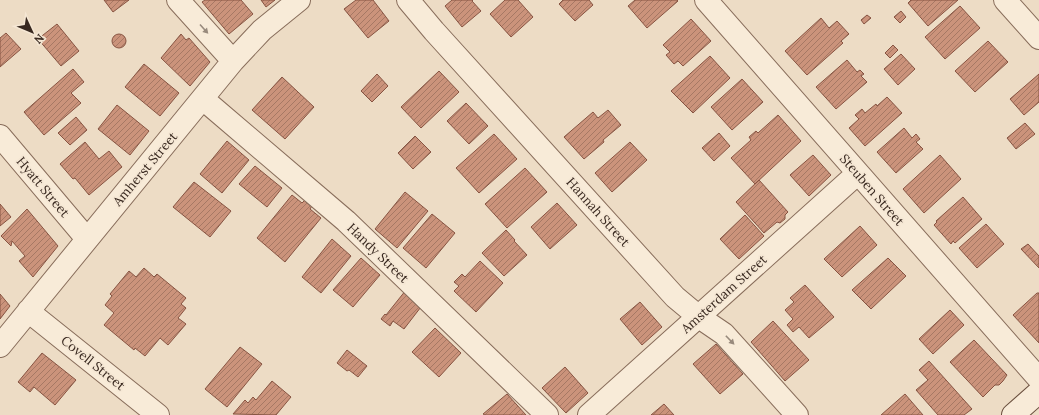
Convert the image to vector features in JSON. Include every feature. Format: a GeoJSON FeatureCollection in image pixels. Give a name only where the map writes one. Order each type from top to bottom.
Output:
{"type":"FeatureCollection","features":[{"type":"Feature","properties":{"kind":"street"},"geometry":{"type":"LineString","coordinates":[[178,0],[233,61]]}},
{"type":"Feature","properties":{"kind":"street","name":"Amherst Street"},"geometry":{"type":"LineString","coordinates":[[0,346],[233,61],[262,30],[299,0]]}},
{"type":"Feature","properties":{"kind":"street","name":"Hannah Street"},"geometry":{"type":"LineString","coordinates":[[408,0],[439,37],[675,297],[699,317],[724,334],[797,415]]}},
{"type":"Feature","properties":{"kind":"street","name":"Steuben Street"},"geometry":{"type":"LineString","coordinates":[[706,0],[1039,379]]}},
{"type":"Feature","properties":{"kind":"street"},"geometry":{"type":"LineString","coordinates":[[1004,0],[1039,38]]}},
{"type":"Feature","properties":{"kind":"street","name":"Handy Street"},"geometry":{"type":"LineString","coordinates":[[203,99],[346,221],[547,415]]}},
{"type":"Feature","properties":{"kind":"street","name":"Hyatt Street"},"geometry":{"type":"LineString","coordinates":[[0,136],[87,239]]}},
{"type":"Feature","properties":{"kind":"street","name":"Amsterdam Street"},"geometry":{"type":"LineString","coordinates":[[589,415],[858,173]]}},
{"type":"Feature","properties":{"kind":"street","name":"Covell Street"},"geometry":{"type":"LineString","coordinates":[[28,311],[158,415]]}},
{"type":"Feature","properties":{"kind":"street"},"geometry":{"type":"LineString","coordinates":[[1013,415],[1039,392]]}},
{"type":"Feature","properties":{"kind":"building"},"geometry":{"type":"Polygon","coordinates":[[[104,0],[129,0],[113,12],[104,0]]]}},
{"type":"Feature","properties":{"kind":"building"},"geometry":{"type":"Polygon","coordinates":[[[205,0],[241,0],[253,14],[229,34],[202,2],[205,0]]]}},
{"type":"Feature","properties":{"kind":"building"},"geometry":{"type":"Polygon","coordinates":[[[261,0],[275,0],[266,7],[261,0]]]}},
{"type":"Feature","properties":{"kind":"building"},"geometry":{"type":"Polygon","coordinates":[[[356,0],[373,0],[389,21],[368,38],[344,9],[356,0]]]}},
{"type":"Feature","properties":{"kind":"building"},"geometry":{"type":"Polygon","coordinates":[[[452,0],[473,0],[472,1],[481,11],[462,27],[445,6],[452,0]]]}},
{"type":"Feature","properties":{"kind":"building"},"geometry":{"type":"Polygon","coordinates":[[[505,0],[518,0],[533,17],[511,37],[490,14],[505,0]]]}},
{"type":"Feature","properties":{"kind":"building"},"geometry":{"type":"Polygon","coordinates":[[[563,0],[589,0],[593,5],[575,21],[559,4],[563,0]]]}},
{"type":"Feature","properties":{"kind":"building"},"geometry":{"type":"Polygon","coordinates":[[[635,0],[678,1],[647,28],[628,6],[635,0]]]}},
{"type":"Feature","properties":{"kind":"building"},"geometry":{"type":"Polygon","coordinates":[[[911,0],[958,0],[928,26],[908,3],[911,0]]]}},
{"type":"Feature","properties":{"kind":"building"},"geometry":{"type":"Polygon","coordinates":[[[960,6],[980,28],[945,59],[925,37],[960,6]]]}},
{"type":"Feature","properties":{"kind":"building"},"geometry":{"type":"Polygon","coordinates":[[[901,11],[906,17],[900,23],[894,17],[901,11]]]}},
{"type":"Feature","properties":{"kind":"building"},"geometry":{"type":"Polygon","coordinates":[[[867,15],[871,18],[864,24],[861,20],[867,15]]]}},
{"type":"Feature","properties":{"kind":"building"},"geometry":{"type":"Polygon","coordinates":[[[821,18],[829,28],[837,21],[849,34],[841,41],[843,43],[807,75],[785,51],[821,18]]]}},
{"type":"Feature","properties":{"kind":"building"},"geometry":{"type":"Polygon","coordinates":[[[691,19],[711,41],[683,66],[678,61],[674,64],[666,55],[670,52],[663,45],[691,19]]]}},
{"type":"Feature","properties":{"kind":"building"},"geometry":{"type":"Polygon","coordinates":[[[57,24],[79,51],[61,66],[38,39],[57,24]]]}},
{"type":"Feature","properties":{"kind":"building"},"geometry":{"type":"Polygon","coordinates":[[[6,33],[21,49],[0,67],[0,38],[6,33]]]}},
{"type":"Feature","properties":{"kind":"building"},"geometry":{"type":"Polygon","coordinates":[[[116,34],[122,34],[126,38],[126,44],[122,48],[116,48],[112,44],[112,38],[116,34]]]}},
{"type":"Feature","properties":{"kind":"building"},"geometry":{"type":"Polygon","coordinates":[[[181,34],[186,40],[189,38],[210,62],[190,86],[161,58],[181,34]]]}},
{"type":"Feature","properties":{"kind":"building"},"geometry":{"type":"Polygon","coordinates":[[[988,41],[1008,62],[975,92],[955,71],[988,41]]]}},
{"type":"Feature","properties":{"kind":"building"},"geometry":{"type":"Polygon","coordinates":[[[893,45],[898,50],[890,58],[885,53],[893,45]]]}},
{"type":"Feature","properties":{"kind":"building"},"geometry":{"type":"Polygon","coordinates":[[[901,54],[915,69],[898,85],[884,69],[901,54]]]}},
{"type":"Feature","properties":{"kind":"building"},"geometry":{"type":"Polygon","coordinates":[[[710,56],[730,78],[693,113],[671,91],[710,56]]]}},
{"type":"Feature","properties":{"kind":"building"},"geometry":{"type":"Polygon","coordinates":[[[847,60],[857,72],[860,70],[864,74],[861,76],[867,82],[836,109],[816,87],[847,60]]]}},
{"type":"Feature","properties":{"kind":"building"},"geometry":{"type":"Polygon","coordinates":[[[144,64],[179,93],[160,116],[125,87],[144,64]]]}},
{"type":"Feature","properties":{"kind":"building"},"geometry":{"type":"Polygon","coordinates":[[[73,69],[84,82],[71,93],[81,103],[44,135],[24,112],[73,69]]]}},
{"type":"Feature","properties":{"kind":"building"},"geometry":{"type":"Polygon","coordinates":[[[439,71],[459,92],[421,128],[401,107],[439,71]]]}},
{"type":"Feature","properties":{"kind":"building"},"geometry":{"type":"Polygon","coordinates":[[[377,74],[388,86],[372,102],[361,91],[377,74]]]}},
{"type":"Feature","properties":{"kind":"building"},"geometry":{"type":"Polygon","coordinates":[[[1039,74],[1039,102],[1024,115],[1010,99],[1039,74]]]}},
{"type":"Feature","properties":{"kind":"building"},"geometry":{"type":"Polygon","coordinates":[[[282,77],[314,107],[285,139],[252,110],[282,77]]]}},
{"type":"Feature","properties":{"kind":"building"},"geometry":{"type":"Polygon","coordinates":[[[742,79],[763,102],[732,130],[711,107],[742,79]]]}},
{"type":"Feature","properties":{"kind":"building"},"geometry":{"type":"Polygon","coordinates":[[[887,97],[902,113],[865,146],[849,128],[859,119],[855,115],[862,109],[865,113],[876,104],[877,106],[887,97]]]}},
{"type":"Feature","properties":{"kind":"building"},"geometry":{"type":"Polygon","coordinates":[[[466,103],[488,126],[469,144],[447,121],[466,103]]]}},
{"type":"Feature","properties":{"kind":"building"},"geometry":{"type":"Polygon","coordinates":[[[117,105],[149,131],[130,155],[98,129],[117,105]]]}},
{"type":"Feature","properties":{"kind":"building"},"geometry":{"type":"Polygon","coordinates":[[[608,110],[621,125],[584,159],[564,137],[593,112],[598,118],[608,110]]]}},
{"type":"Feature","properties":{"kind":"building"},"geometry":{"type":"Polygon","coordinates":[[[778,115],[801,141],[755,184],[731,158],[751,140],[749,137],[756,131],[758,133],[778,115]]]}},
{"type":"Feature","properties":{"kind":"building"},"geometry":{"type":"Polygon","coordinates":[[[76,117],[87,130],[70,145],[58,133],[76,117]]]}},
{"type":"Feature","properties":{"kind":"building"},"geometry":{"type":"Polygon","coordinates":[[[1025,123],[1035,134],[1016,149],[1007,138],[1025,123]]]}},
{"type":"Feature","properties":{"kind":"building"},"geometry":{"type":"Polygon","coordinates":[[[904,128],[912,138],[916,134],[920,139],[916,142],[923,149],[896,173],[877,152],[904,128]]]}},
{"type":"Feature","properties":{"kind":"building"},"geometry":{"type":"Polygon","coordinates":[[[719,133],[730,146],[714,161],[702,148],[719,133]]]}},
{"type":"Feature","properties":{"kind":"building"},"geometry":{"type":"Polygon","coordinates":[[[494,134],[517,159],[479,193],[456,168],[494,134]]]}},
{"type":"Feature","properties":{"kind":"building"},"geometry":{"type":"Polygon","coordinates":[[[415,136],[431,152],[413,169],[398,153],[415,136]]]}},
{"type":"Feature","properties":{"kind":"building"},"geometry":{"type":"Polygon","coordinates":[[[227,141],[249,160],[222,193],[200,174],[227,141]]]}},
{"type":"Feature","properties":{"kind":"building"},"geometry":{"type":"Polygon","coordinates":[[[85,142],[99,159],[109,151],[122,167],[89,195],[75,178],[73,179],[60,164],[85,142]]]}},
{"type":"Feature","properties":{"kind":"building"},"geometry":{"type":"Polygon","coordinates":[[[630,142],[647,160],[612,192],[595,173],[630,142]]]}},
{"type":"Feature","properties":{"kind":"building"},"geometry":{"type":"Polygon","coordinates":[[[813,155],[831,175],[809,196],[790,175],[813,155]]]}},
{"type":"Feature","properties":{"kind":"building"},"geometry":{"type":"Polygon","coordinates":[[[940,155],[961,179],[924,213],[903,189],[940,155]]]}},
{"type":"Feature","properties":{"kind":"building"},"geometry":{"type":"Polygon","coordinates":[[[255,166],[282,188],[267,207],[239,184],[255,166]]]}},
{"type":"Feature","properties":{"kind":"building"},"geometry":{"type":"Polygon","coordinates":[[[525,168],[547,192],[507,228],[485,204],[525,168]]]}},
{"type":"Feature","properties":{"kind":"building"},"geometry":{"type":"Polygon","coordinates":[[[759,180],[788,212],[785,215],[785,219],[780,223],[777,222],[764,233],[736,202],[759,180]]]}},
{"type":"Feature","properties":{"kind":"building"},"geometry":{"type":"Polygon","coordinates":[[[194,182],[231,211],[210,237],[173,207],[194,182]]]}},
{"type":"Feature","properties":{"kind":"building"},"geometry":{"type":"Polygon","coordinates":[[[405,192],[428,211],[397,248],[375,229],[405,192]]]}},
{"type":"Feature","properties":{"kind":"building"},"geometry":{"type":"Polygon","coordinates":[[[292,195],[302,203],[305,200],[312,206],[310,209],[321,218],[285,262],[257,238],[292,195]]]}},
{"type":"Feature","properties":{"kind":"building"},"geometry":{"type":"Polygon","coordinates":[[[963,197],[982,219],[955,243],[953,241],[951,244],[934,225],[937,222],[936,221],[963,197]]]}},
{"type":"Feature","properties":{"kind":"building"},"geometry":{"type":"Polygon","coordinates":[[[557,203],[577,225],[550,249],[531,227],[557,203]]]}},
{"type":"Feature","properties":{"kind":"building"},"geometry":{"type":"Polygon","coordinates":[[[0,204],[11,217],[0,226],[0,204]]]}},
{"type":"Feature","properties":{"kind":"building"},"geometry":{"type":"Polygon","coordinates":[[[27,209],[58,246],[33,277],[19,261],[25,256],[12,241],[11,246],[1,236],[27,209]]]}},
{"type":"Feature","properties":{"kind":"building"},"geometry":{"type":"Polygon","coordinates":[[[432,214],[455,233],[426,268],[403,248],[432,214]]]}},
{"type":"Feature","properties":{"kind":"building"},"geometry":{"type":"Polygon","coordinates":[[[745,215],[764,236],[739,259],[720,239],[745,215]]]}},
{"type":"Feature","properties":{"kind":"building"},"geometry":{"type":"Polygon","coordinates":[[[986,224],[1004,244],[977,268],[959,248],[986,224]]]}},
{"type":"Feature","properties":{"kind":"building"},"geometry":{"type":"Polygon","coordinates":[[[860,226],[877,245],[842,277],[824,259],[860,226]]]}},
{"type":"Feature","properties":{"kind":"building"},"geometry":{"type":"Polygon","coordinates":[[[506,230],[527,255],[504,276],[482,253],[506,230]]]}},
{"type":"Feature","properties":{"kind":"building"},"geometry":{"type":"Polygon","coordinates":[[[332,239],[351,256],[321,293],[302,277],[332,239]]]}},
{"type":"Feature","properties":{"kind":"building"},"geometry":{"type":"Polygon","coordinates":[[[1028,244],[1039,256],[1039,268],[1021,249],[1028,244]]]}},
{"type":"Feature","properties":{"kind":"building"},"geometry":{"type":"Polygon","coordinates":[[[361,258],[380,275],[353,307],[333,290],[361,258]]]}},
{"type":"Feature","properties":{"kind":"building"},"geometry":{"type":"Polygon","coordinates":[[[888,258],[906,276],[871,309],[852,290],[888,258]]]}},
{"type":"Feature","properties":{"kind":"building"},"geometry":{"type":"Polygon","coordinates":[[[480,261],[503,283],[476,312],[454,291],[459,286],[454,282],[462,274],[465,277],[480,261]]]}},
{"type":"Feature","properties":{"kind":"building"},"geometry":{"type":"Polygon","coordinates":[[[144,268],[154,277],[157,274],[186,298],[181,304],[186,308],[178,318],[186,324],[168,345],[160,338],[145,356],[135,348],[134,350],[104,325],[114,313],[105,305],[112,296],[110,294],[129,271],[136,277],[144,268]]]}},
{"type":"Feature","properties":{"kind":"building"},"geometry":{"type":"Polygon","coordinates":[[[805,285],[834,317],[809,338],[799,327],[793,332],[787,325],[793,319],[785,310],[794,302],[790,298],[805,285]]]}},
{"type":"Feature","properties":{"kind":"building"},"geometry":{"type":"Polygon","coordinates":[[[406,290],[424,303],[404,329],[393,321],[390,326],[381,319],[406,290]]]}},
{"type":"Feature","properties":{"kind":"building"},"geometry":{"type":"Polygon","coordinates":[[[1037,293],[1039,293],[1039,343],[1013,315],[1037,293]]]}},
{"type":"Feature","properties":{"kind":"building"},"geometry":{"type":"Polygon","coordinates":[[[0,294],[10,306],[0,319],[0,294]]]}},
{"type":"Feature","properties":{"kind":"building"},"geometry":{"type":"Polygon","coordinates":[[[640,302],[662,327],[642,345],[620,319],[640,302]]]}},
{"type":"Feature","properties":{"kind":"building"},"geometry":{"type":"Polygon","coordinates":[[[950,310],[964,325],[933,354],[919,339],[950,310]]]}},
{"type":"Feature","properties":{"kind":"building"},"geometry":{"type":"Polygon","coordinates":[[[773,321],[809,360],[785,381],[751,342],[773,321]]]}},
{"type":"Feature","properties":{"kind":"building"},"geometry":{"type":"Polygon","coordinates":[[[435,328],[461,353],[439,377],[412,352],[435,328]]]}},
{"type":"Feature","properties":{"kind":"building"},"geometry":{"type":"Polygon","coordinates":[[[974,340],[1007,375],[999,385],[995,385],[983,397],[950,362],[974,340]]]}},
{"type":"Feature","properties":{"kind":"building"},"geometry":{"type":"Polygon","coordinates":[[[716,344],[743,374],[720,394],[693,364],[716,344]]]}},
{"type":"Feature","properties":{"kind":"building"},"geometry":{"type":"Polygon","coordinates":[[[240,347],[262,364],[227,407],[205,389],[240,347]]]}},
{"type":"Feature","properties":{"kind":"building"},"geometry":{"type":"Polygon","coordinates":[[[347,350],[367,366],[358,377],[337,363],[347,350]]]}},
{"type":"Feature","properties":{"kind":"building"},"geometry":{"type":"Polygon","coordinates":[[[42,353],[76,380],[55,405],[34,387],[30,392],[18,382],[42,353]]]}},
{"type":"Feature","properties":{"kind":"building"},"geometry":{"type":"Polygon","coordinates":[[[929,361],[972,409],[964,415],[938,415],[916,390],[928,380],[919,370],[929,361]]]}},
{"type":"Feature","properties":{"kind":"building"},"geometry":{"type":"Polygon","coordinates":[[[565,367],[588,393],[566,413],[542,388],[565,367]]]}},
{"type":"Feature","properties":{"kind":"building"},"geometry":{"type":"Polygon","coordinates":[[[272,381],[291,397],[276,415],[233,414],[245,400],[248,403],[253,397],[256,400],[272,381]]]}},
{"type":"Feature","properties":{"kind":"building"},"geometry":{"type":"Polygon","coordinates":[[[507,394],[526,415],[483,414],[507,394]]]}},
{"type":"Feature","properties":{"kind":"building"},"geometry":{"type":"Polygon","coordinates":[[[905,394],[923,415],[881,415],[905,394]]]}},
{"type":"Feature","properties":{"kind":"building"},"geometry":{"type":"Polygon","coordinates":[[[664,404],[674,415],[651,415],[664,404]]]}}]}
